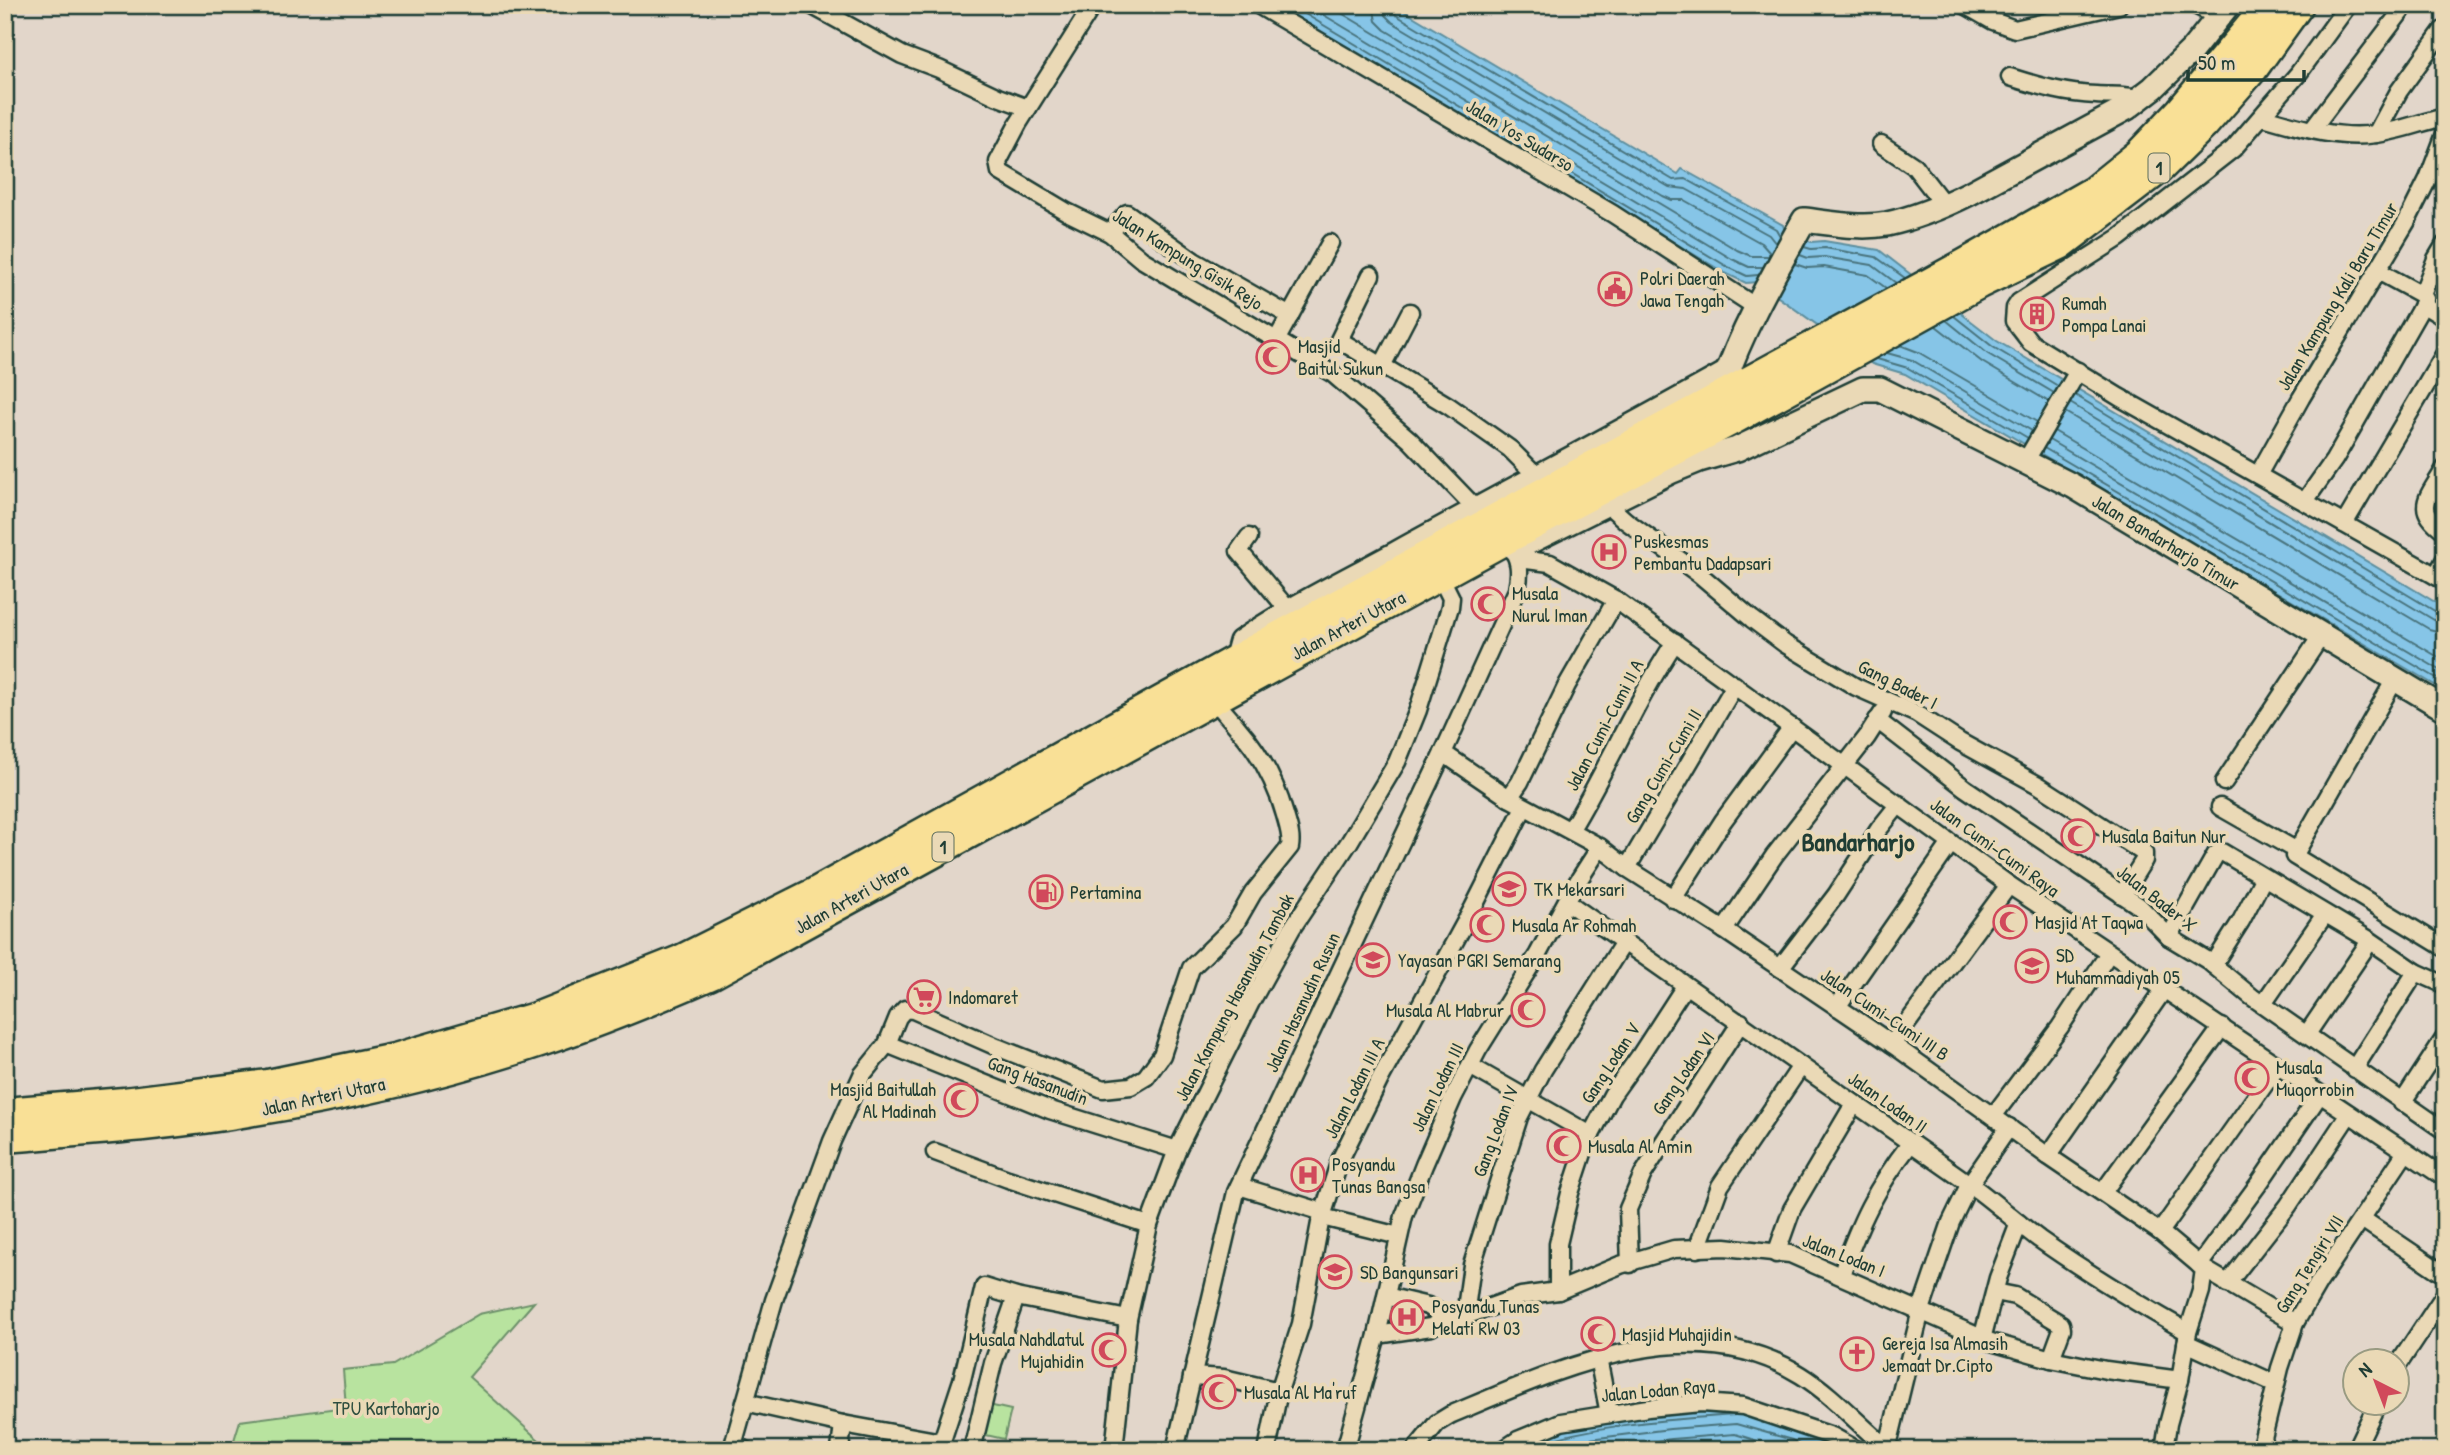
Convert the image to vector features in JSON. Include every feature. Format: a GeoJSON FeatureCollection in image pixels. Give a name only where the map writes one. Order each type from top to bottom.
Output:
{"type":"FeatureCollection","features":[{"type":"Feature","properties":{"kind":"highway","name":"1"},"geometry":{"type":"LineString","coordinates":[[1973,273],[2093,192],[2140,154],[2181,111],[2269,5]]}},
{"type":"Feature","properties":{"kind":"highway","name":"1"},"geometry":{"type":"LineString","coordinates":[[1973,273],[2060,244],[2157,170],[2203,125],[2252,69],[2298,5]]}},
{"type":"Feature","properties":{"kind":"highway","name":"Jalan Arteri Utara"},"geometry":{"type":"LineString","coordinates":[[1501,536],[1727,396],[1810,363],[1973,273]]}},
{"type":"Feature","properties":{"kind":"highway","name":"Jalan Arteri Utara"},"geometry":{"type":"LineString","coordinates":[[5,1113],[124,1103],[268,1085],[395,1059],[539,1017],[680,961],[822,890],[1501,536],[1694,451],[1727,396]]}},
{"type":"Feature","properties":{"kind":"highway","name":"Jalan Arteri Utara"},"geometry":{"type":"LineString","coordinates":[[5,1137],[183,1121],[285,1105],[410,1078],[542,1041],[617,1014],[711,974],[772,943],[1213,698],[1243,669]]}},
{"type":"Feature","properties":{"kind":"street"},"geometry":{"type":"LineString","coordinates":[[811,5],[902,55],[939,68],[998,97],[1028,108]]}},
{"type":"Feature","properties":{"kind":"street","name":"Jalan Kampung Gisik Rejo"},"geometry":{"type":"LineString","coordinates":[[1093,5],[1028,108],[998,162],[1000,173],[1067,212],[1110,233],[1142,259],[1277,339],[1343,382],[1410,440],[1501,536]]}},
{"type":"Feature","properties":{"kind":"street","name":"Jalan Yos Sudarso"},"geometry":{"type":"LineString","coordinates":[[1258,5],[1761,298]]}},
{"type":"Feature","properties":{"kind":"street"},"geometry":{"type":"LineString","coordinates":[[1965,5],[2005,27],[2015,29],[2119,5]]}},
{"type":"Feature","properties":{"kind":"street"},"geometry":{"type":"LineString","coordinates":[[1694,451],[1607,505],[1501,536],[1290,612],[1241,642],[1238,648],[1243,669],[1255,685],[1265,685],[1446,588],[1501,536],[1536,476],[1606,441],[1727,396],[1735,353],[1761,298],[1804,220],[1845,225],[1886,224],[1945,206],[2127,108],[2192,50],[2223,11],[2195,5]]}},
{"type":"Feature","properties":{"kind":"street"},"geometry":{"type":"LineString","coordinates":[[2348,5],[2298,74],[2233,149],[2119,238],[2019,302],[2015,308],[2014,321],[2031,343],[2075,378],[2258,475],[2440,579],[2445,559]]}},
{"type":"Feature","properties":{"kind":"street"},"geometry":{"type":"LineString","coordinates":[[2312,129],[2406,5]]}},
{"type":"Feature","properties":{"kind":"street"},"geometry":{"type":"LineString","coordinates":[[2376,134],[2393,99],[2443,30]]}},
{"type":"Feature","properties":{"kind":"street"},"geometry":{"type":"LineString","coordinates":[[2010,77],[2057,90],[2140,98]]}},
{"type":"Feature","properties":{"kind":"street"},"geometry":{"type":"LineString","coordinates":[[2263,117],[2351,136],[2376,134],[2445,117]]}},
{"type":"Feature","properties":{"kind":"street","name":"Jalan Kampung Kali Baru Timur"},"geometry":{"type":"LineString","coordinates":[[2258,475],[2407,221],[2428,179],[2445,134]]}},
{"type":"Feature","properties":{"kind":"street"},"geometry":{"type":"LineString","coordinates":[[1881,144],[1914,166],[1945,206]]}},
{"type":"Feature","properties":{"kind":"street"},"geometry":{"type":"LineString","coordinates":[[1110,233],[1127,213],[1194,261],[1290,316]]}},
{"type":"Feature","properties":{"kind":"street"},"geometry":{"type":"LineString","coordinates":[[1277,339],[1331,243]]}},
{"type":"Feature","properties":{"kind":"street"},"geometry":{"type":"LineString","coordinates":[[2305,501],[2334,460],[2440,270],[2436,259],[2445,244]]}},
{"type":"Feature","properties":{"kind":"street"},"geometry":{"type":"LineString","coordinates":[[2378,271],[2445,318]]}},
{"type":"Feature","properties":{"kind":"street"},"geometry":{"type":"LineString","coordinates":[[1371,275],[1338,338],[1341,343],[1449,405],[1510,449],[1536,476]]}},
{"type":"Feature","properties":{"kind":"street"},"geometry":{"type":"LineString","coordinates":[[1382,366],[1410,312]]}},
{"type":"Feature","properties":{"kind":"street"},"geometry":{"type":"LineString","coordinates":[[2344,524],[2445,353]]}},
{"type":"Feature","properties":{"kind":"street"},"geometry":{"type":"LineString","coordinates":[[2027,458],[2075,378]]}},
{"type":"Feature","properties":{"kind":"street","name":"Jalan Bandarharjo Timur"},"geometry":{"type":"LineString","coordinates":[[1694,451],[1737,449],[1863,389],[1880,389],[2027,458],[2394,681],[2445,709]]}},
{"type":"Feature","properties":{"kind":"street"},"geometry":{"type":"LineString","coordinates":[[2445,468],[2427,501],[2425,511],[2428,517],[2445,531]]}},
{"type":"Feature","properties":{"kind":"street","name":"Gang Bader I"},"geometry":{"type":"LineString","coordinates":[[1607,505],[1699,574],[1752,620],[1785,644],[1856,687],[1917,713],[1960,742],[2040,786],[2144,853],[2144,860],[2122,895]]}},
{"type":"Feature","properties":{"kind":"street","name":"Jalan Hasanudin Rusun"},"geometry":{"type":"LineString","coordinates":[[1175,1450],[1239,1186],[1517,590],[1520,575],[1501,536]]}},
{"type":"Feature","properties":{"kind":"street","name":"Jalan Cumi-Cumi Raya"},"geometry":{"type":"LineString","coordinates":[[1501,536],[1616,600],[2009,885],[2445,1178]]}},
{"type":"Feature","properties":{"kind":"street"},"geometry":{"type":"LineString","coordinates":[[1249,537],[1239,551],[1290,612]]}},
{"type":"Feature","properties":{"kind":"street","name":"Jalan Kampung Hasanudin Tambak"},"geometry":{"type":"LineString","coordinates":[[1114,1450],[1128,1319],[1149,1225],[1177,1150],[1251,1002],[1292,928],[1397,762],[1418,710],[1450,607],[1451,598],[1446,588]]}},
{"type":"Feature","properties":{"kind":"street"},"geometry":{"type":"LineString","coordinates":[[1509,798],[1520,782],[1597,630],[1616,600]]}},
{"type":"Feature","properties":{"kind":"street"},"geometry":{"type":"LineString","coordinates":[[2224,782],[2321,636]]}},
{"type":"Feature","properties":{"kind":"street","name":"Jalan Cumi-Cumi II A"},"geometry":{"type":"LineString","coordinates":[[1571,829],[1594,791],[1629,719],[1675,642]]}},
{"type":"Feature","properties":{"kind":"street"},"geometry":{"type":"LineString","coordinates":[[2394,681],[2295,858],[2445,948]]}},
{"type":"Feature","properties":{"kind":"street","name":"Gang Cumi-Cumi II"},"geometry":{"type":"LineString","coordinates":[[1627,868],[1735,685]]}},
{"type":"Feature","properties":{"kind":"street"},"geometry":{"type":"LineString","coordinates":[[746,1450],[734,1445],[774,1300],[832,1141],[862,1075],[887,1045],[898,1017],[905,1009],[1103,1089],[1131,1086],[1146,1077],[1162,1055],[1191,968],[1234,926],[1253,893],[1290,847],[1291,839],[1279,799],[1267,771],[1254,748],[1237,726],[1225,716],[1213,698]]}},
{"type":"Feature","properties":{"kind":"street"},"geometry":{"type":"LineString","coordinates":[[1724,930],[1774,856],[1889,703]]}},
{"type":"Feature","properties":{"kind":"street","name":"Jalan Bader X"},"geometry":{"type":"LineString","coordinates":[[1877,720],[1965,788],[2122,895],[2150,916],[2169,937],[2213,965],[2263,1004],[2445,1132]]}},
{"type":"Feature","properties":{"kind":"street"},"geometry":{"type":"LineString","coordinates":[[1673,899],[1723,821],[1792,727]]}},
{"type":"Feature","properties":{"kind":"street","name":"Jalan Cumi-Cumi III B"},"geometry":{"type":"LineString","coordinates":[[1443,753],[1524,807],[1571,829],[1600,847],[1627,868],[1724,930],[1994,1115],[2048,1156],[2160,1232],[2202,1267],[2295,1323]]}},
{"type":"Feature","properties":{"kind":"street"},"geometry":{"type":"LineString","coordinates":[[1780,968],[1836,895],[1879,829],[1899,804]]}},
{"type":"Feature","properties":{"kind":"street","name":"Jalan Lodan III A"},"geometry":{"type":"LineString","coordinates":[[1267,1450],[1279,1391],[1301,1324],[1322,1214],[1340,1160],[1356,1124],[1437,970],[1473,908],[1524,807]]}},
{"type":"Feature","properties":{"kind":"street"},"geometry":{"type":"LineString","coordinates":[[2220,807],[2297,851]]}},
{"type":"Feature","properties":{"kind":"street"},"geometry":{"type":"LineString","coordinates":[[1837,1007],[1951,843]]}},
{"type":"Feature","properties":{"kind":"street","name":"Jalan Lodan III"},"geometry":{"type":"LineString","coordinates":[[1345,1450],[1377,1335],[1404,1216],[1424,1165],[1470,1066],[1600,847]]}},
{"type":"Feature","properties":{"kind":"street"},"geometry":{"type":"LineString","coordinates":[[2169,937],[2216,854],[2222,852],[2370,941],[2416,972],[2445,985]]}},
{"type":"Feature","properties":{"kind":"street"},"geometry":{"type":"LineString","coordinates":[[2213,965],[2241,921],[2263,878]]}},
{"type":"Feature","properties":{"kind":"street"},"geometry":{"type":"LineString","coordinates":[[1892,1044],[2009,885]]}},
{"type":"Feature","properties":{"kind":"street","name":"Jalan Lodan II"},"geometry":{"type":"LineString","coordinates":[[1567,902],[1685,986],[1741,1022],[2019,1223],[2129,1298],[2187,1337],[2276,1384]]}},
{"type":"Feature","properties":{"kind":"street"},"geometry":{"type":"LineString","coordinates":[[2263,1004],[2325,914]]}},
{"type":"Feature","properties":{"kind":"street"},"geometry":{"type":"LineString","coordinates":[[2307,1034],[2370,941]]}},
{"type":"Feature","properties":{"kind":"street","name":"Gang Lodan IV"},"geometry":{"type":"LineString","coordinates":[[1465,1316],[1472,1265],[1519,1118],[1543,1070],[1624,942]]}},
{"type":"Feature","properties":{"kind":"street"},"geometry":{"type":"LineString","coordinates":[[1994,1115],[2060,1027],[2109,953]]}},
{"type":"Feature","properties":{"kind":"street"},"geometry":{"type":"LineString","coordinates":[[2354,1069],[2416,972]]}},
{"type":"Feature","properties":{"kind":"street","name":"Gang Lodan V"},"geometry":{"type":"LineString","coordinates":[[1558,1290],[1558,1244],[1570,1193],[1591,1135],[1612,1096],[1685,986]]}},
{"type":"Feature","properties":{"kind":"street"},"geometry":{"type":"LineString","coordinates":[[2048,1156],[2163,991]]}},
{"type":"Feature","properties":{"kind":"street","name":"Gang Lodan VI"},"geometry":{"type":"LineString","coordinates":[[1630,1264],[1628,1209],[1643,1174],[1741,1022]]}},
{"type":"Feature","properties":{"kind":"street"},"geometry":{"type":"LineString","coordinates":[[2103,1192],[2222,1027]]}},
{"type":"Feature","properties":{"kind":"street"},"geometry":{"type":"LineString","coordinates":[[2402,1103],[2445,1037]]}},
{"type":"Feature","properties":{"kind":"street","name":"Gang Hasanudin"},"geometry":{"type":"LineString","coordinates":[[887,1045],[1050,1110],[1177,1150]]}},
{"type":"Feature","properties":{"kind":"street"},"geometry":{"type":"LineString","coordinates":[[1470,1066],[1591,1135]]}},
{"type":"Feature","properties":{"kind":"street"},"geometry":{"type":"LineString","coordinates":[[1698,1249],[1720,1186],[1801,1066]]}},
{"type":"Feature","properties":{"kind":"street"},"geometry":{"type":"LineString","coordinates":[[2160,1232],[2277,1066]]}},
{"type":"Feature","properties":{"kind":"street"},"geometry":{"type":"LineString","coordinates":[[2164,1450],[2187,1337],[2201,1291],[2202,1267],[2320,1094]]}},
{"type":"Feature","properties":{"kind":"street"},"geometry":{"type":"LineString","coordinates":[[1776,1254],[1792,1209],[1854,1104]]}},
{"type":"Feature","properties":{"kind":"street"},"geometry":{"type":"LineString","coordinates":[[2227,1284],[2288,1206],[2349,1114]]}},
{"type":"Feature","properties":{"kind":"street"},"geometry":{"type":"LineString","coordinates":[[1415,1450],[1437,1423],[1513,1388],[1612,1354],[1703,1344],[1756,1353],[1802,1376],[1887,1449],[1921,1310],[1951,1222],[1969,1185],[2009,1127]]}},
{"type":"Feature","properties":{"kind":"street"},"geometry":{"type":"LineString","coordinates":[[1841,1275],[1859,1224],[1872,1199],[1910,1144]]}},
{"type":"Feature","properties":{"kind":"street"},"geometry":{"type":"LineString","coordinates":[[935,1152],[1149,1225]]}},
{"type":"Feature","properties":{"kind":"street","name":"Gang Tengiri VII"},"geometry":{"type":"LineString","coordinates":[[2260,1450],[2276,1384],[2295,1323],[2319,1282],[2406,1152]]}},
{"type":"Feature","properties":{"kind":"street"},"geometry":{"type":"LineString","coordinates":[[1239,1186],[1399,1236]]}},
{"type":"Feature","properties":{"kind":"street"},"geometry":{"type":"LineString","coordinates":[[2362,1219],[2445,1275]]}},
{"type":"Feature","properties":{"kind":"street"},"geometry":{"type":"LineString","coordinates":[[1982,1339],[2019,1223]]}},
{"type":"Feature","properties":{"kind":"street","name":"Jalan Lodan I"},"geometry":{"type":"LineString","coordinates":[[1377,1335],[1431,1327],[1447,1317],[1465,1316],[1521,1296],[1558,1290],[1620,1265],[1674,1249],[1724,1247],[1790,1254],[1982,1339],[2050,1359],[2180,1380]]}},
{"type":"Feature","properties":{"kind":"street"},"geometry":{"type":"LineString","coordinates":[[745,1402],[941,1446],[962,1380],[984,1287],[1016,1297],[1128,1319]]}},
{"type":"Feature","properties":{"kind":"street"},"geometry":{"type":"LineString","coordinates":[[1995,1292],[2015,1296],[2061,1324],[2062,1329],[2050,1359]]}},
{"type":"Feature","properties":{"kind":"street"},"geometry":{"type":"LineString","coordinates":[[2411,1346],[2445,1294]]}},
{"type":"Feature","properties":{"kind":"street","name":"Jalan Lodan I"},"geometry":{"type":"LineString","coordinates":[[1386,1296],[1428,1306],[1447,1317]]}},
{"type":"Feature","properties":{"kind":"street"},"geometry":{"type":"LineString","coordinates":[[972,1450],[993,1363],[1016,1297]]}},
{"type":"Feature","properties":{"kind":"street"},"geometry":{"type":"LineString","coordinates":[[1598,1358],[1609,1414]]}},
{"type":"Feature","properties":{"kind":"street"},"geometry":{"type":"LineString","coordinates":[[1192,1376],[1224,1378],[1279,1391]]}},
{"type":"Feature","properties":{"kind":"street","name":"Jalan Lodan Raya"},"geometry":{"type":"LineString","coordinates":[[1503,1450],[1518,1440],[1562,1422],[1701,1403],[1743,1406],[1832,1436],[1857,1450]]}},
{"type":"Feature","properties":{"kind":"street"},"geometry":{"type":"LineString","coordinates":[[2355,1450],[2371,1416]]}},
{"type":"Feature","properties":{"kind":"street"},"geometry":{"type":"LineString","coordinates":[[839,1450],[844,1424]]}},
{"type":"Feature","properties":{"kind":"green space","name":"TPU Kartoharjo"},"geometry":{"type":"Polygon","coordinates":[[[534,1302],[469,1377],[550,1450],[231,1450],[240,1421],[346,1407],[343,1370],[393,1365],[479,1314],[534,1302]]]}},
{"type":"Feature","properties":{"kind":"green space"},"geometry":{"type":"Polygon","coordinates":[[[984,1404],[1011,1410],[1004,1439],[977,1433],[984,1404]]]}},
{"type":"Feature","properties":{"kind":"water"},"geometry":{"type":"Polygon","coordinates":[[[1276,5],[1394,5],[1678,174],[1682,169],[1783,225],[1785,231],[1811,242],[1824,241],[1879,250],[1997,341],[2445,608],[2445,691],[1905,374],[1872,364],[1757,282],[1746,283],[1725,273],[1276,5]]]}},
{"type":"Feature","properties":{"kind":"water"},"geometry":{"type":"Polygon","coordinates":[[[1738,1408],[1799,1426],[1843,1450],[1515,1450],[1548,1432],[1587,1423],[1738,1408]]]}},
{"type":"Feature","properties":{"kind":"place","name":"Polri Daerah Jawa Tengah"},"geometry":{"type":"Point","coordinates":[1615,289]}},
{"type":"Feature","properties":{"kind":"place","name":"Rumah Pompa Lanai"},"geometry":{"type":"Point","coordinates":[2037,314]}},
{"type":"Feature","properties":{"kind":"place","name":"Masjid Baitul Sukun"},"geometry":{"type":"Point","coordinates":[1273,357]}},
{"type":"Feature","properties":{"kind":"place","name":"Puskesmas Pembantu Dadapsari"},"geometry":{"type":"Point","coordinates":[1609,552]}},
{"type":"Feature","properties":{"kind":"place","name":"Musala Nurul Iman"},"geometry":{"type":"Point","coordinates":[1488,604]}},
{"type":"Feature","properties":{"kind":"place","name":"Musala Baitun Nur"},"geometry":{"type":"Point","coordinates":[2078,836]}},
{"type":"Feature","properties":{"kind":"place","name":"TK Mekarsari"},"geometry":{"type":"Point","coordinates":[1509,889]}},
{"type":"Feature","properties":{"kind":"place","name":"Pertamina"},"geometry":{"type":"Point","coordinates":[1046,892]}},
{"type":"Feature","properties":{"kind":"place","name":"Masjid At Taqwa"},"geometry":{"type":"Point","coordinates":[2010,922]}},
{"type":"Feature","properties":{"kind":"place","name":"Musala Ar Rohmah"},"geometry":{"type":"Point","coordinates":[1487,925]}},
{"type":"Feature","properties":{"kind":"place","name":"Yayasan PGRI Semarang"},"geometry":{"type":"Point","coordinates":[1373,960]}},
{"type":"Feature","properties":{"kind":"place","name":"SD Muhammadiyah 05"},"geometry":{"type":"Point","coordinates":[2032,966]}},
{"type":"Feature","properties":{"kind":"place","name":"Indomaret"},"geometry":{"type":"Point","coordinates":[924,997]}},
{"type":"Feature","properties":{"kind":"place","name":"Musala Al Mabrur"},"geometry":{"type":"Point","coordinates":[1528,1010]}},
{"type":"Feature","properties":{"kind":"place","name":"Musala Muqorrobin"},"geometry":{"type":"Point","coordinates":[2252,1078]}},
{"type":"Feature","properties":{"kind":"place","name":"Masjid Baitullah Al Madinah"},"geometry":{"type":"Point","coordinates":[961,1100]}},
{"type":"Feature","properties":{"kind":"place","name":"Musala Al Amin"},"geometry":{"type":"Point","coordinates":[1564,1146]}},
{"type":"Feature","properties":{"kind":"place","name":"Posyandu Tunas Bangsa"},"geometry":{"type":"Point","coordinates":[1308,1175]}},
{"type":"Feature","properties":{"kind":"place","name":"SD Bangunsari"},"geometry":{"type":"Point","coordinates":[1335,1272]}},
{"type":"Feature","properties":{"kind":"place","name":"Posyandu Tunas Melati RW 03"},"geometry":{"type":"Point","coordinates":[1407,1317]}},
{"type":"Feature","properties":{"kind":"place","name":"Masjid Muhajidin"},"geometry":{"type":"Point","coordinates":[1598,1334]}},
{"type":"Feature","properties":{"kind":"place","name":"Musala Nahdlatul Mujahidin"},"geometry":{"type":"Point","coordinates":[1109,1350]}},
{"type":"Feature","properties":{"kind":"place","name":"Gereja Isa Almasih Jemaat Dr.Cipto"},"geometry":{"type":"Point","coordinates":[1857,1354]}},
{"type":"Feature","properties":{"kind":"place","name":"Musala Al Ma'ruf"},"geometry":{"type":"Point","coordinates":[1219,1392]}},
{"type":"Feature","properties":{"kind":"district","name":"Bandarharjo"},"geometry":{"type":"Point","coordinates":[1858,841]}}]}
